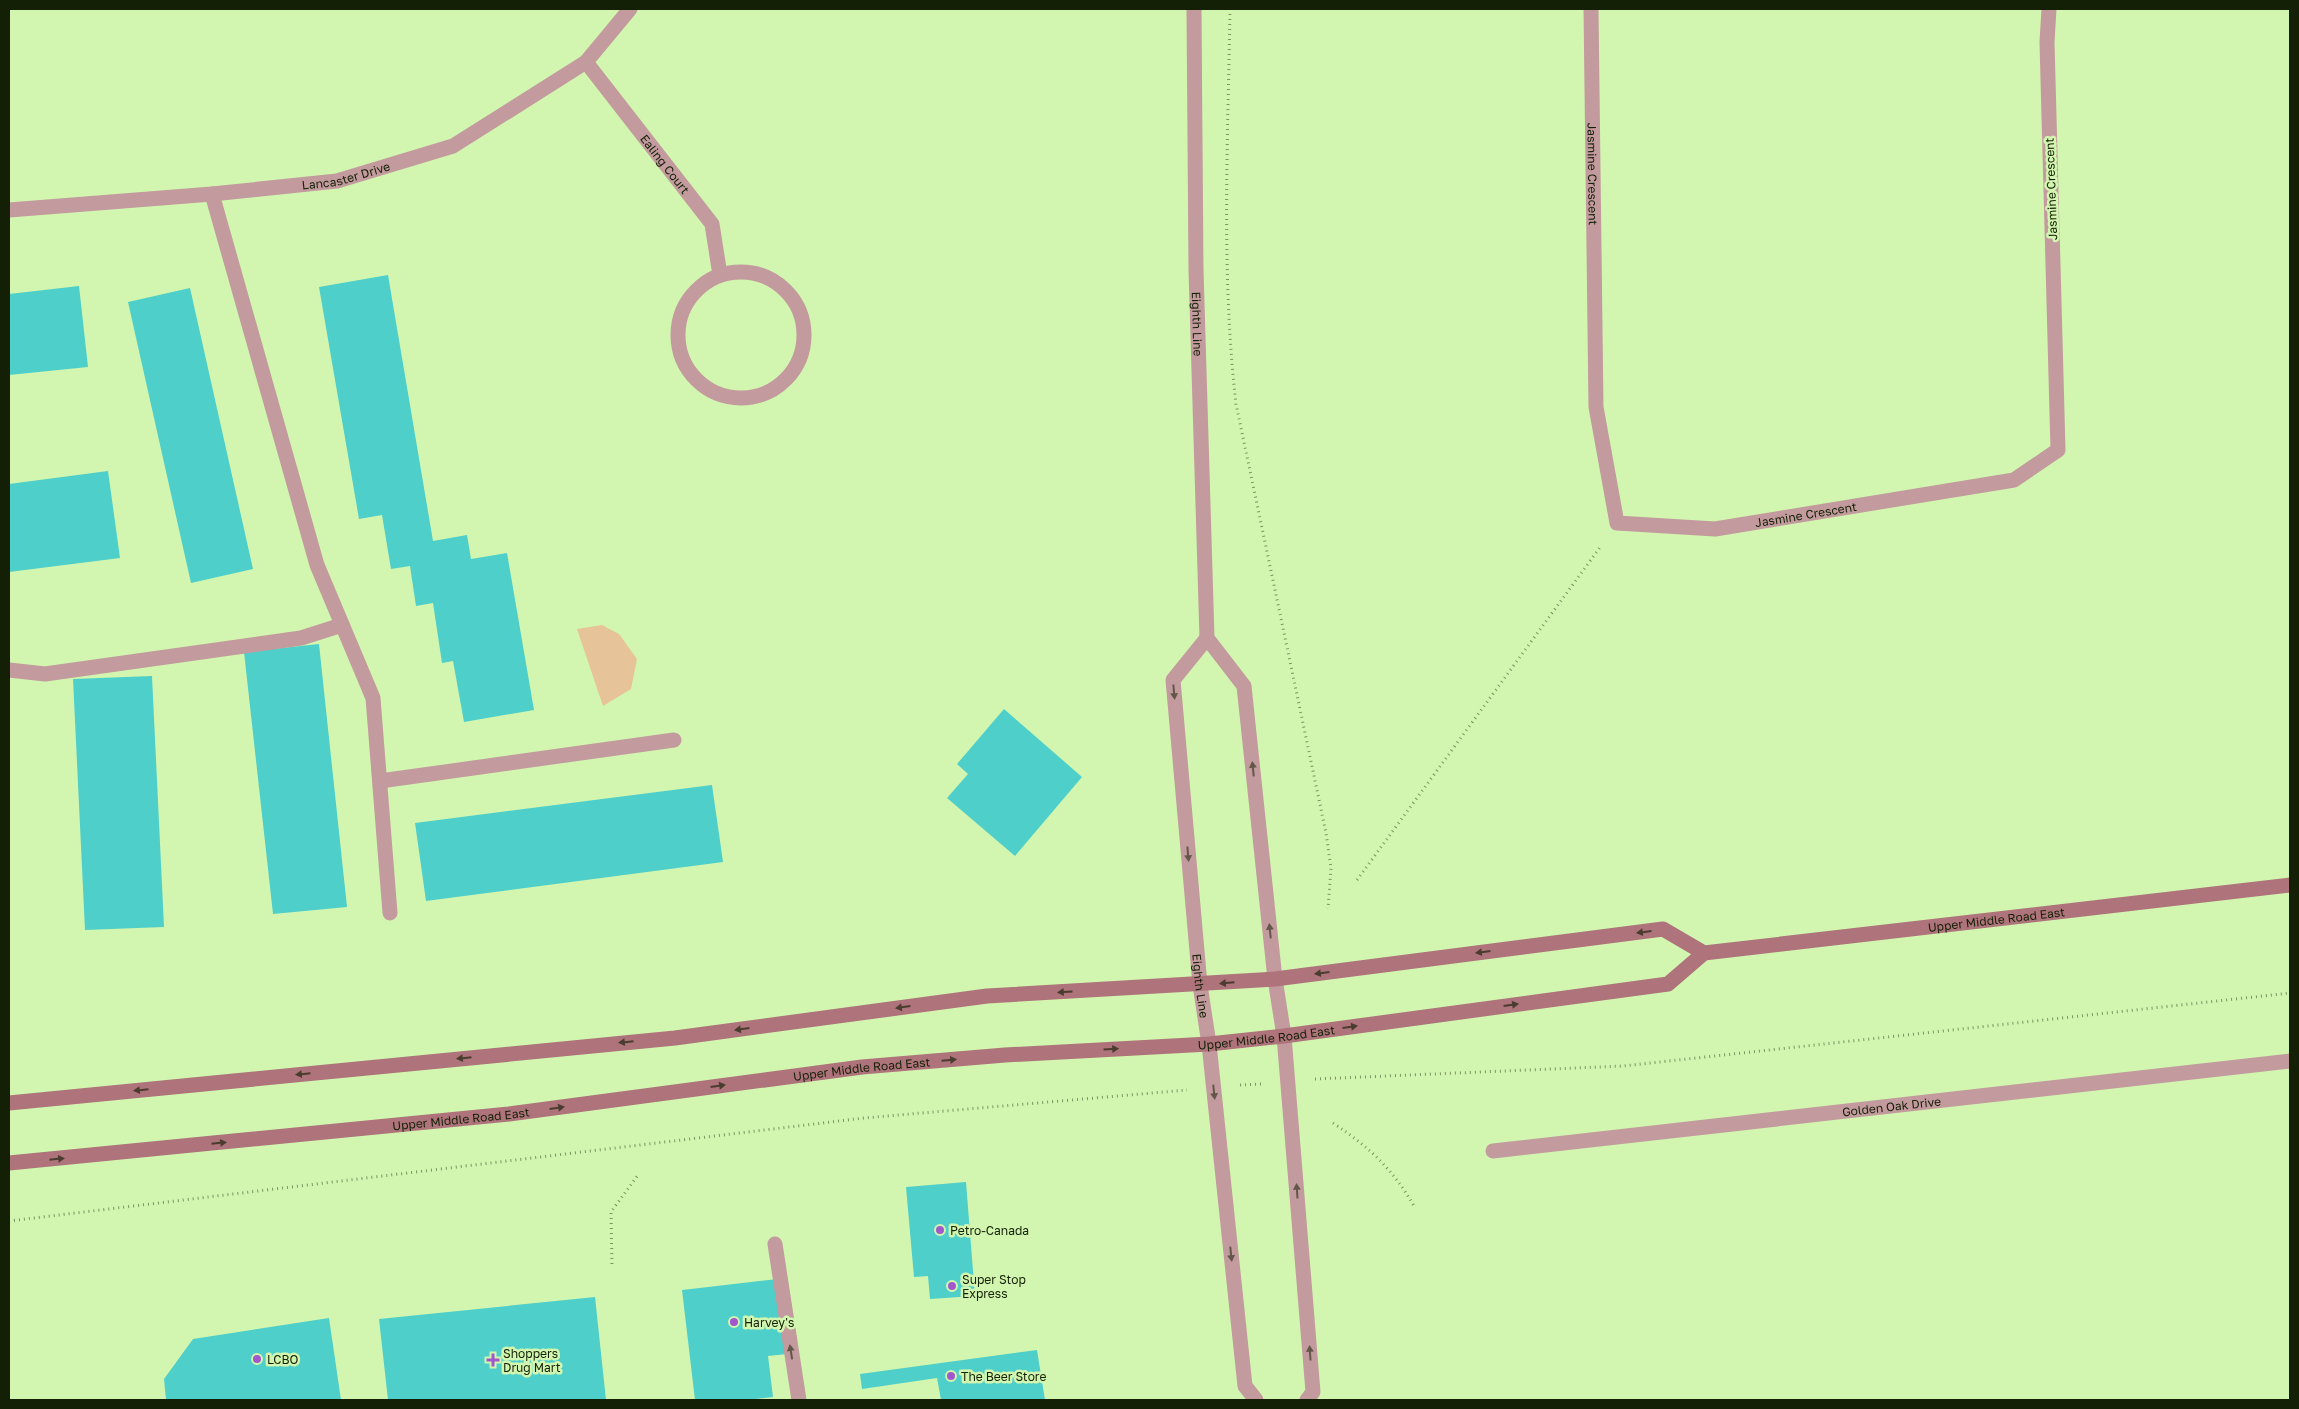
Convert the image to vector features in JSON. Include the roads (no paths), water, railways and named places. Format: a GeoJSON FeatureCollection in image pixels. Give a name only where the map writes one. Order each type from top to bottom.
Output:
{"type":"FeatureCollection","features":[{"type":"Feature","properties":{"kind":"main road","name":"Upper Middle Road East"},"geometry":{"type":"LineString","coordinates":[[9,1164],[509,1114],[862,1067],[1005,1055],[1209,1044],[1284,1036],[1668,984],[1704,953],[2290,885]]}},
{"type":"Feature","properties":{"kind":"main road"},"geometry":{"type":"LineString","coordinates":[[9,1103],[675,1038],[987,996],[1200,985],[1275,979],[1663,929],[1704,953]]}},
{"type":"Feature","properties":{"kind":"street","name":"Lancaster Drive"},"geometry":{"type":"LineString","coordinates":[[9,210],[212,194],[337,181],[453,146],[586,62],[630,9]]}},
{"type":"Feature","properties":{"kind":"street","name":"Eighth Line"},"geometry":{"type":"LineString","coordinates":[[1194,9],[1196,270],[1207,638],[1173,680],[1200,985],[1214,1087],[1245,1386],[1256,1400]]}},
{"type":"Feature","properties":{"kind":"street","name":"Jasmine Crescent"},"geometry":{"type":"LineString","coordinates":[[1591,9],[1596,407],[1617,523],[1715,529],[2014,480],[2058,450],[2047,42],[2049,9]]}},
{"type":"Feature","properties":{"kind":"street","name":"Ealing Court"},"geometry":{"type":"LineString","coordinates":[[586,62],[712,224],[720,275]]}},
{"type":"Feature","properties":{"kind":"street"},"geometry":{"type":"LineString","coordinates":[[212,194],[317,565],[373,698],[390,913]]}},
{"type":"Feature","properties":{"kind":"street"},"geometry":{"type":"LineString","coordinates":[[739,271],[759,274],[777,283],[792,297],[801,315],[805,335],[802,354],[792,373],[778,387],[760,396],[738,398],[717,394],[698,382],[686,365],[681,351],[679,323],[686,302],[701,286],[720,275],[739,271]]}},
{"type":"Feature","properties":{"kind":"street"},"geometry":{"type":"LineString","coordinates":[[9,670],[45,674],[301,638],[342,625]]}},
{"type":"Feature","properties":{"kind":"street"},"geometry":{"type":"LineString","coordinates":[[1207,638],[1244,686],[1275,979],[1284,1036],[1288,1081],[1312,1392],[1307,1400]]}},
{"type":"Feature","properties":{"kind":"street"},"geometry":{"type":"LineString","coordinates":[[380,781],[674,740]]}},
{"type":"Feature","properties":{"kind":"street","name":"Golden Oak Drive"},"geometry":{"type":"LineString","coordinates":[[1493,1151],[2290,1061]]}},
{"type":"Feature","properties":{"kind":"street"},"geometry":{"type":"LineString","coordinates":[[775,1244],[799,1400]]}},
{"type":"Feature","properties":{"kind":"place","name":"Petro-Canada"},"geometry":{"type":"Point","coordinates":[940,1230]}},
{"type":"Feature","properties":{"kind":"place","name":"Super Stop Express"},"geometry":{"type":"Point","coordinates":[952,1286]}},
{"type":"Feature","properties":{"kind":"place","name":"Harvey's"},"geometry":{"type":"Point","coordinates":[734,1322]}},
{"type":"Feature","properties":{"kind":"place","name":"LCBO"},"geometry":{"type":"Point","coordinates":[257,1359]}},
{"type":"Feature","properties":{"kind":"place","name":"Shoppers Drug Mart"},"geometry":{"type":"Point","coordinates":[493,1360]}},
{"type":"Feature","properties":{"kind":"place","name":"The Beer Store"},"geometry":{"type":"Point","coordinates":[951,1376]}}]}
